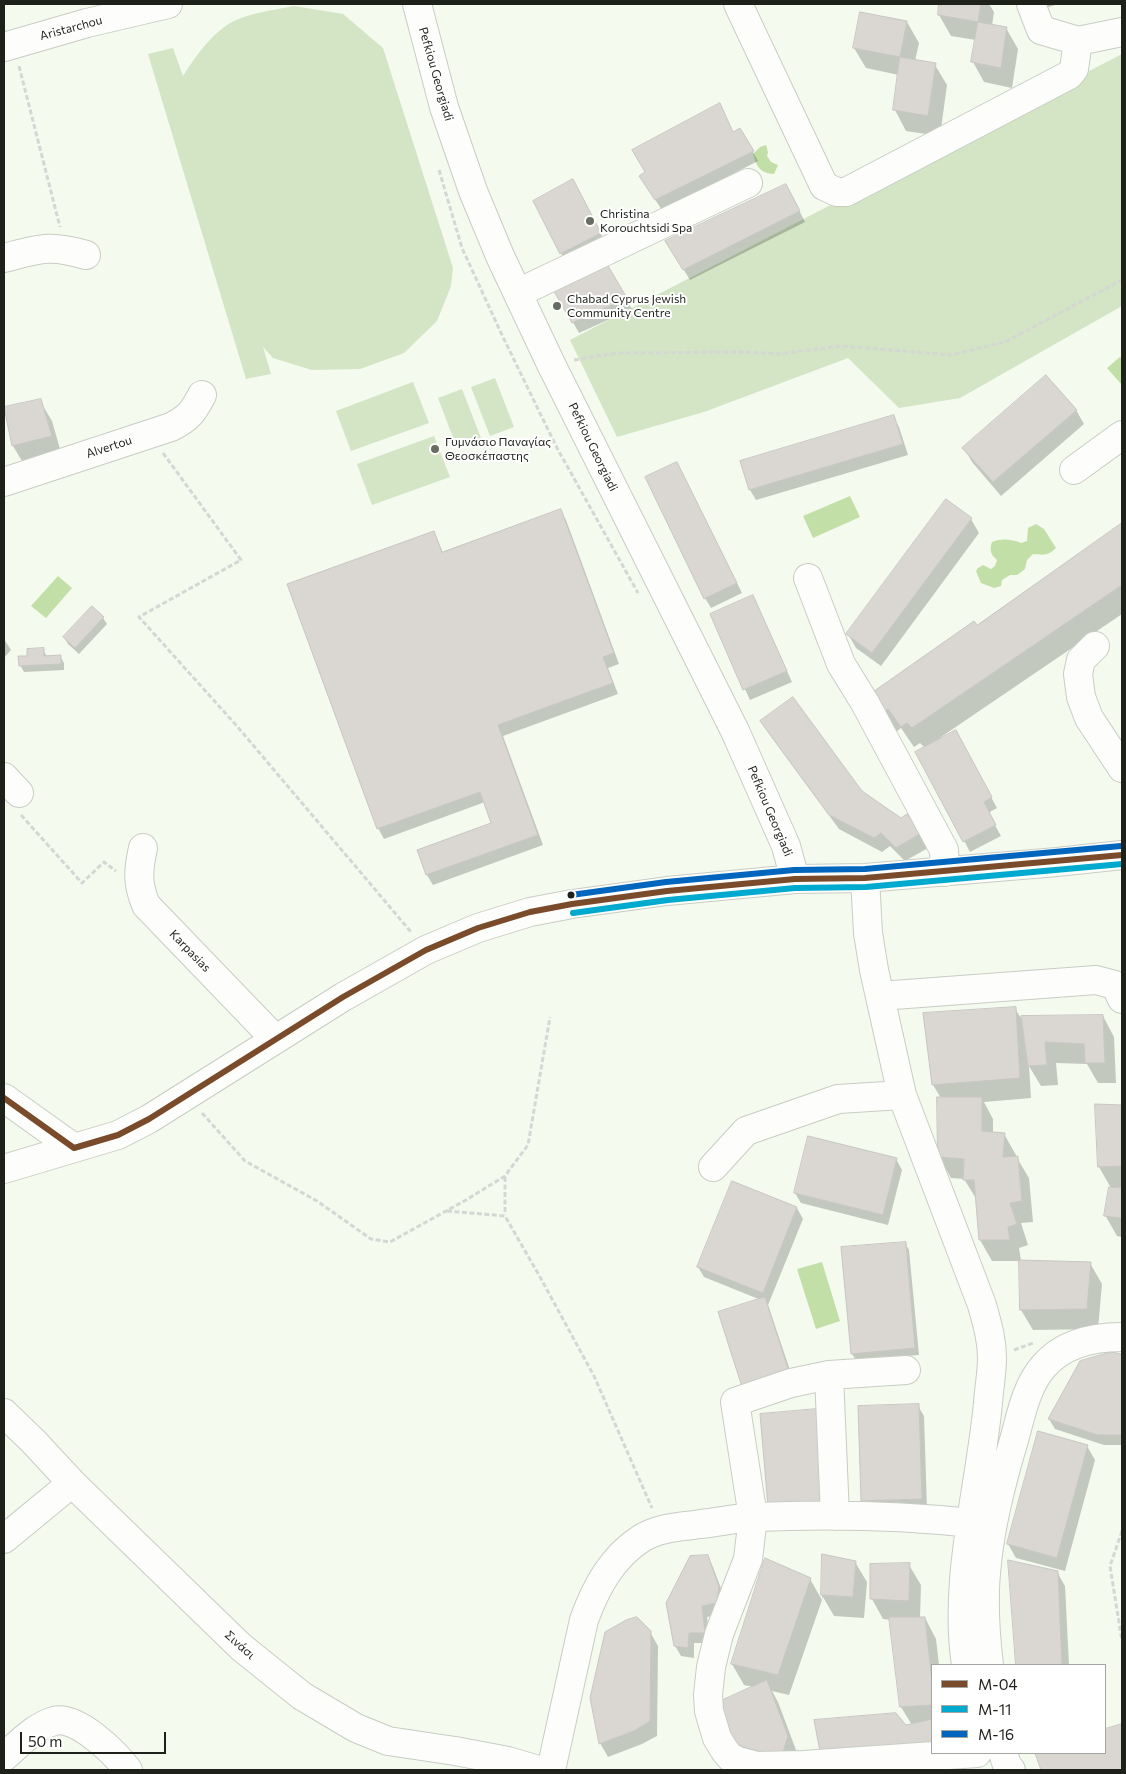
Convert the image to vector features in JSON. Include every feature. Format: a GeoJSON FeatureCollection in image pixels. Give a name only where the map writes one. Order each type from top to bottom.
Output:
{"type":"FeatureCollection","features":[{"type":"Feature","properties":{"kind":"street","name":"Aristarchou"},"geometry":{"type":"LineString","coordinates":[[9,46],[87,23],[168,4]]}},
{"type":"Feature","properties":{"kind":"street","name":"Pefkiou Georgiadi"},"geometry":{"type":"LineString","coordinates":[[417,4],[444,107],[473,191],[500,256],[551,364],[735,731],[786,846],[795,879]]}},
{"type":"Feature","properties":{"kind":"street"},"geometry":{"type":"LineString","coordinates":[[738,4],[824,186],[837,192],[846,192],[1069,75],[1074,69],[1078,41]]}},
{"type":"Feature","properties":{"kind":"street"},"geometry":{"type":"LineString","coordinates":[[1031,4],[1041,30],[1078,41],[1122,32]]}},
{"type":"Feature","properties":{"kind":"street"},"geometry":{"type":"LineString","coordinates":[[518,293],[748,183]]}},
{"type":"Feature","properties":{"kind":"street"},"geometry":{"type":"LineString","coordinates":[[4,258],[41,248],[75,252]]}},
{"type":"Feature","properties":{"kind":"street","name":"Alvertou"},"geometry":{"type":"LineString","coordinates":[[4,482],[184,421],[192,414],[202,395]]}},
{"type":"Feature","properties":{"kind":"street"},"geometry":{"type":"LineString","coordinates":[[1074,470],[1122,435]]}},
{"type":"Feature","properties":{"kind":"street"},"geometry":{"type":"LineString","coordinates":[[808,578],[841,664],[865,703],[944,850],[945,872]]}},
{"type":"Feature","properties":{"kind":"street"},"geometry":{"type":"LineString","coordinates":[[1095,646],[1081,660],[1078,674],[1081,697],[1089,718],[1122,768]]}},
{"type":"Feature","properties":{"kind":"street","name":"Karpasias"},"geometry":{"type":"LineString","coordinates":[[143,848],[138,870],[140,890],[146,905],[275,1039]]}},
{"type":"Feature","properties":{"kind":"street"},"geometry":{"type":"LineString","coordinates":[[4,1169],[118,1135],[187,1096],[343,997],[426,950],[478,928],[530,912],[572,904],[667,891],[795,879],[865,878],[945,872],[1122,855]]}},
{"type":"Feature","properties":{"kind":"street"},"geometry":{"type":"LineString","coordinates":[[865,878],[868,933],[902,1095],[982,1305],[990,1334],[992,1359],[986,1428],[971,1523],[963,1593],[966,1664]]}},
{"type":"Feature","properties":{"kind":"street"},"geometry":{"type":"LineString","coordinates":[[880,996],[1096,980],[1115,985],[1122,999]]}},
{"type":"Feature","properties":{"kind":"street"},"geometry":{"type":"LineString","coordinates":[[713,1167],[746,1131],[838,1099],[902,1095]]}},
{"type":"Feature","properties":{"kind":"street"},"geometry":{"type":"LineString","coordinates":[[4,1098],[74,1148]]}},
{"type":"Feature","properties":{"kind":"street"},"geometry":{"type":"LineString","coordinates":[[989,1664],[986,1644],[986,1564],[990,1537],[1023,1405],[1032,1384],[1044,1366],[1059,1353],[1077,1343],[1101,1337],[1122,1337]]}},
{"type":"Feature","properties":{"kind":"street"},"geometry":{"type":"LineString","coordinates":[[906,1370],[829,1375],[791,1383],[735,1402],[753,1518],[748,1559],[719,1634],[711,1667],[708,1695],[709,1711],[717,1738],[730,1757],[738,1762],[757,1766],[804,1768],[966,1754]]}},
{"type":"Feature","properties":{"kind":"street"},"geometry":{"type":"LineString","coordinates":[[829,1375],[835,1516]]}},
{"type":"Feature","properties":{"kind":"street","name":"Σινάσι"},"geometry":{"type":"LineString","coordinates":[[4,1413],[241,1647],[302,1696],[329,1714],[388,1741],[508,1761],[538,1770]]}},
{"type":"Feature","properties":{"kind":"street"},"geometry":{"type":"LineString","coordinates":[[4,1538],[72,1482]]}},
{"type":"Feature","properties":{"kind":"street"},"geometry":{"type":"LineString","coordinates":[[551,1770],[584,1620],[592,1597],[604,1574],[625,1550],[643,1537],[661,1529],[753,1518],[835,1516],[921,1518],[971,1523]]}},
{"type":"Feature","properties":{"kind":"street"},"geometry":{"type":"LineString","coordinates":[[4,1757],[34,1731],[55,1721],[66,1721],[79,1726],[98,1741],[128,1770]]}},
{"type":"Feature","properties":{"kind":"street"},"geometry":{"type":"LineString","coordinates":[[978,1754],[982,1770]]}},
{"type":"Feature","properties":{"kind":"street"},"geometry":{"type":"LineString","coordinates":[[1003,1754],[1011,1770]]}},
{"type":"Feature","properties":{"kind":"path"},"geometry":{"type":"LineString","coordinates":[[9,46],[75,252]]}},
{"type":"Feature","properties":{"kind":"path"},"geometry":{"type":"LineString","coordinates":[[551,364],[617,353],[747,352],[779,354],[841,346],[951,355],[1005,342],[1122,280]]}},
{"type":"Feature","properties":{"kind":"path"},"geometry":{"type":"LineString","coordinates":[[149,434],[241,560],[139,616],[236,724],[426,950]]}},
{"type":"Feature","properties":{"kind":"path"},"geometry":{"type":"LineString","coordinates":[[11,785],[18,811],[82,883],[104,862],[140,890]]}},
{"type":"Feature","properties":{"kind":"path"},"geometry":{"type":"LineString","coordinates":[[187,1096],[245,1161],[317,1201],[372,1239],[390,1242],[504,1176],[528,1145],[550,1017]]}},
{"type":"Feature","properties":{"kind":"path"},"geometry":{"type":"LineString","coordinates":[[504,1176],[505,1216],[594,1376],[661,1529]]}},
{"type":"Feature","properties":{"kind":"path"},"geometry":{"type":"LineString","coordinates":[[446,1211],[505,1216]]}},
{"type":"Feature","properties":{"kind":"path"},"geometry":{"type":"LineString","coordinates":[[1122,1531],[1110,1566],[1122,1641]]}},
{"type":"Feature","properties":{"kind":"shaded area"},"geometry":{"type":"Polygon","coordinates":[[[294,6],[343,14],[383,48],[453,268],[451,286],[437,321],[404,353],[360,369],[312,370],[273,358],[263,347],[271,374],[246,379],[148,54],[173,48],[183,76],[206,44],[223,28],[239,19],[257,13],[294,6]]]}},
{"type":"Feature","properties":{"kind":"shaded area"},"geometry":{"type":"Polygon","coordinates":[[[1122,54],[1122,306],[960,398],[899,408],[848,358],[704,412],[617,437],[570,340],[1122,54]]]}},
{"type":"Feature","properties":{"kind":"shaded area"},"geometry":{"type":"Polygon","coordinates":[[[766,145],[767,156],[771,162],[778,165],[774,174],[762,171],[753,154],[760,147],[766,145]]]}},
{"type":"Feature","properties":{"kind":"shaded area"},"geometry":{"type":"Polygon","coordinates":[[[1120,357],[1122,360],[1122,385],[1107,368],[1120,357]]]}},
{"type":"Feature","properties":{"kind":"shaded area"},"geometry":{"type":"Polygon","coordinates":[[[495,378],[514,427],[490,436],[471,387],[495,378]]]}},
{"type":"Feature","properties":{"kind":"shaded area"},"geometry":{"type":"Polygon","coordinates":[[[413,382],[429,423],[351,451],[336,411],[413,382]]]}},
{"type":"Feature","properties":{"kind":"shaded area"},"geometry":{"type":"Polygon","coordinates":[[[462,389],[481,438],[457,448],[438,398],[462,389]]]}},
{"type":"Feature","properties":{"kind":"shaded area"},"geometry":{"type":"Polygon","coordinates":[[[434,436],[450,477],[372,505],[357,464],[434,436]]]}},
{"type":"Feature","properties":{"kind":"shaded area"},"geometry":{"type":"Polygon","coordinates":[[[850,496],[860,517],[813,538],[803,516],[850,496]]]}},
{"type":"Feature","properties":{"kind":"shaded area"},"geometry":{"type":"Polygon","coordinates":[[[1036,524],[1044,529],[1056,548],[1045,554],[1033,554],[1027,560],[1025,569],[1017,575],[1010,575],[1002,580],[1001,586],[994,588],[981,583],[976,571],[978,568],[983,565],[991,569],[995,566],[997,560],[991,552],[992,542],[1010,540],[1021,543],[1027,541],[1028,528],[1036,524]]]}},
{"type":"Feature","properties":{"kind":"shaded area"},"geometry":{"type":"Polygon","coordinates":[[[58,576],[72,588],[46,618],[31,606],[58,576]]]}},
{"type":"Feature","properties":{"kind":"shaded area"},"geometry":{"type":"Polygon","coordinates":[[[822,1262],[840,1321],[816,1329],[797,1269],[822,1262]]]}},
{"type":"Feature","properties":{"kind":"building"},"geometry":{"type":"Polygon","coordinates":[[[939,4],[981,4],[978,22],[938,15],[939,4]]]}},
{"type":"Feature","properties":{"kind":"building"},"geometry":{"type":"Polygon","coordinates":[[[860,12],[907,21],[900,57],[853,48],[860,12]]]}},
{"type":"Feature","properties":{"kind":"building"},"geometry":{"type":"Polygon","coordinates":[[[978,22],[1007,27],[1001,68],[971,62],[978,22]]]}},
{"type":"Feature","properties":{"kind":"building"},"geometry":{"type":"Polygon","coordinates":[[[900,57],[936,63],[928,116],[893,110],[900,57]]]}},
{"type":"Feature","properties":{"kind":"building"},"geometry":{"type":"Polygon","coordinates":[[[720,103],[733,132],[740,128],[754,151],[655,200],[639,176],[645,172],[632,150],[720,103]]]}},
{"type":"Feature","properties":{"kind":"building"},"geometry":{"type":"Polygon","coordinates":[[[573,179],[601,233],[560,254],[533,201],[573,179]]]}},
{"type":"Feature","properties":{"kind":"building"},"geometry":{"type":"Polygon","coordinates":[[[786,184],[800,211],[683,270],[665,241],[786,184]]]}},
{"type":"Feature","properties":{"kind":"building"},"geometry":{"type":"Polygon","coordinates":[[[604,259],[627,298],[572,323],[551,286],[604,259]]]}},
{"type":"Feature","properties":{"kind":"building"},"geometry":{"type":"Polygon","coordinates":[[[1046,375],[1077,410],[993,482],[962,448],[1046,375]]]}},
{"type":"Feature","properties":{"kind":"building"},"geometry":{"type":"Polygon","coordinates":[[[41,399],[52,436],[12,446],[4,407],[41,399]]]}},
{"type":"Feature","properties":{"kind":"building"},"geometry":{"type":"Polygon","coordinates":[[[894,415],[903,444],[749,490],[740,461],[894,415]]]}},
{"type":"Feature","properties":{"kind":"building"},"geometry":{"type":"Polygon","coordinates":[[[677,462],[737,583],[704,599],[645,477],[677,462]]]}},
{"type":"Feature","properties":{"kind":"building"},"geometry":{"type":"Polygon","coordinates":[[[946,499],[972,518],[872,653],[846,634],[946,499]]]}},
{"type":"Feature","properties":{"kind":"building"},"geometry":{"type":"Polygon","coordinates":[[[561,509],[614,653],[603,657],[613,683],[498,725],[538,835],[426,875],[417,850],[491,823],[480,792],[377,829],[287,584],[434,531],[442,552],[561,509]]]}},
{"type":"Feature","properties":{"kind":"building"},"geometry":{"type":"Polygon","coordinates":[[[1122,523],[1122,585],[912,728],[907,723],[901,727],[888,709],[883,712],[870,694],[974,621],[977,625],[1122,523]]]}},
{"type":"Feature","properties":{"kind":"building"},"geometry":{"type":"Polygon","coordinates":[[[753,595],[787,671],[743,690],[710,614],[753,595]]]}},
{"type":"Feature","properties":{"kind":"building"},"geometry":{"type":"Polygon","coordinates":[[[92,606],[104,617],[75,648],[63,637],[92,606]]]}},
{"type":"Feature","properties":{"kind":"building"},"geometry":{"type":"Polygon","coordinates":[[[44,648],[44,656],[61,655],[61,664],[19,666],[18,656],[27,656],[27,649],[44,648]]]}},
{"type":"Feature","properties":{"kind":"building"},"geometry":{"type":"Polygon","coordinates":[[[793,697],[862,791],[901,818],[907,814],[921,833],[896,848],[881,833],[874,838],[829,815],[760,721],[793,697]]]}},
{"type":"Feature","properties":{"kind":"building"},"geometry":{"type":"Polygon","coordinates":[[[956,730],[992,797],[984,802],[996,825],[963,842],[915,752],[956,730]]]}},
{"type":"Feature","properties":{"kind":"building"},"geometry":{"type":"Polygon","coordinates":[[[1016,1007],[1020,1078],[932,1085],[923,1013],[1016,1007]]]}},
{"type":"Feature","properties":{"kind":"building"},"geometry":{"type":"Polygon","coordinates":[[[1103,1015],[1105,1063],[1085,1063],[1084,1044],[1045,1042],[1047,1065],[1028,1066],[1021,1016],[1103,1015]]]}},
{"type":"Feature","properties":{"kind":"building"},"geometry":{"type":"Polygon","coordinates":[[[937,1097],[982,1097],[982,1131],[1005,1133],[1003,1157],[1018,1156],[1022,1201],[1010,1203],[1017,1224],[1008,1227],[1010,1240],[979,1240],[974,1180],[963,1180],[964,1159],[938,1157],[937,1097]]]}},
{"type":"Feature","properties":{"kind":"building"},"geometry":{"type":"Polygon","coordinates":[[[1095,1104],[1122,1105],[1122,1166],[1098,1167],[1095,1104]]]}},
{"type":"Feature","properties":{"kind":"building"},"geometry":{"type":"Polygon","coordinates":[[[808,1136],[897,1158],[883,1215],[794,1193],[808,1136]]]}},
{"type":"Feature","properties":{"kind":"building"},"geometry":{"type":"Polygon","coordinates":[[[732,1181],[797,1207],[763,1293],[697,1267],[732,1181]]]}},
{"type":"Feature","properties":{"kind":"building"},"geometry":{"type":"Polygon","coordinates":[[[1109,1187],[1122,1188],[1122,1220],[1121,1218],[1104,1216],[1109,1187]]]}},
{"type":"Feature","properties":{"kind":"building"},"geometry":{"type":"Polygon","coordinates":[[[906,1242],[915,1348],[851,1354],[841,1247],[906,1242]]]}},
{"type":"Feature","properties":{"kind":"building"},"geometry":{"type":"Polygon","coordinates":[[[1019,1260],[1091,1262],[1087,1309],[1020,1310],[1019,1260]]]}},
{"type":"Feature","properties":{"kind":"building"},"geometry":{"type":"Polygon","coordinates":[[[765,1297],[790,1375],[743,1390],[718,1312],[765,1297]]]}},
{"type":"Feature","properties":{"kind":"building"},"geometry":{"type":"Polygon","coordinates":[[[1111,1352],[1122,1354],[1122,1435],[1098,1435],[1048,1419],[1080,1361],[1111,1352]]]}},
{"type":"Feature","properties":{"kind":"building"},"geometry":{"type":"Polygon","coordinates":[[[919,1404],[922,1499],[861,1501],[858,1406],[919,1404]]]}},
{"type":"Feature","properties":{"kind":"building"},"geometry":{"type":"Polygon","coordinates":[[[817,1409],[825,1502],[768,1507],[760,1414],[817,1409]]]}},
{"type":"Feature","properties":{"kind":"building"},"geometry":{"type":"Polygon","coordinates":[[[1038,1431],[1088,1445],[1057,1558],[1007,1544],[1038,1431]]]}},
{"type":"Feature","properties":{"kind":"building"},"geometry":{"type":"Polygon","coordinates":[[[822,1554],[856,1561],[853,1597],[821,1595],[822,1554]]]}},
{"type":"Feature","properties":{"kind":"building"},"geometry":{"type":"Polygon","coordinates":[[[708,1555],[719,1587],[717,1603],[702,1606],[705,1633],[689,1633],[688,1648],[674,1646],[666,1603],[690,1556],[708,1555]]]}},
{"type":"Feature","properties":{"kind":"building"},"geometry":{"type":"Polygon","coordinates":[[[765,1558],[811,1578],[778,1675],[731,1664],[765,1558]]]}},
{"type":"Feature","properties":{"kind":"building"},"geometry":{"type":"Polygon","coordinates":[[[1008,1560],[1058,1571],[1062,1664],[1016,1664],[1008,1560]]]}},
{"type":"Feature","properties":{"kind":"building"},"geometry":{"type":"Polygon","coordinates":[[[910,1563],[909,1601],[870,1599],[870,1564],[910,1563]]]}},
{"type":"Feature","properties":{"kind":"building"},"geometry":{"type":"Polygon","coordinates":[[[637,1617],[651,1631],[650,1721],[634,1731],[599,1744],[590,1698],[605,1632],[626,1620],[637,1617]]]}},
{"type":"Feature","properties":{"kind":"building"},"geometry":{"type":"Polygon","coordinates":[[[889,1617],[925,1617],[931,1673],[931,1705],[900,1707],[889,1617]]]}},
{"type":"Feature","properties":{"kind":"building"},"geometry":{"type":"Polygon","coordinates":[[[767,1680],[788,1736],[781,1758],[730,1743],[714,1704],[767,1680]]]}},
{"type":"Feature","properties":{"kind":"building"},"geometry":{"type":"Polygon","coordinates":[[[896,1713],[906,1725],[931,1719],[931,1750],[821,1757],[814,1720],[896,1713]]]}},
{"type":"Feature","properties":{"kind":"building"},"geometry":{"type":"Polygon","coordinates":[[[1122,1724],[1122,1770],[1041,1770],[1035,1754],[1106,1754],[1106,1729],[1122,1724]]]}},
{"type":"Feature","properties":{"kind":"transit line","name":"M-16"},"geometry":{"type":"LineString","coordinates":[[571,895],[666,882],[794,870],[865,869],[1121,846]]}},
{"type":"Feature","properties":{"kind":"transit line","name":"M-04"},"geometry":{"type":"LineString","coordinates":[[4,1098],[74,1148],[118,1135],[149,1119],[343,997],[426,950],[478,928],[530,912],[572,904],[667,891],[795,879],[865,878],[1122,855]]}},
{"type":"Feature","properties":{"kind":"transit line","name":"M-11"},"geometry":{"type":"LineString","coordinates":[[573,913],[668,900],[795,888],[866,887],[1122,864]]}},
{"type":"Feature","properties":{"kind":"place","name":"Christina Korouchtsidi Spa"},"geometry":{"type":"Point","coordinates":[590,221]}},
{"type":"Feature","properties":{"kind":"place","name":"Chabad Cyprus Jewish Community Centre"},"geometry":{"type":"Point","coordinates":[557,306]}},
{"type":"Feature","properties":{"kind":"place","name":"Γυμνάσιο Παναγίας Θεοσκέπαστης"},"geometry":{"type":"Point","coordinates":[435,449]}}]}
